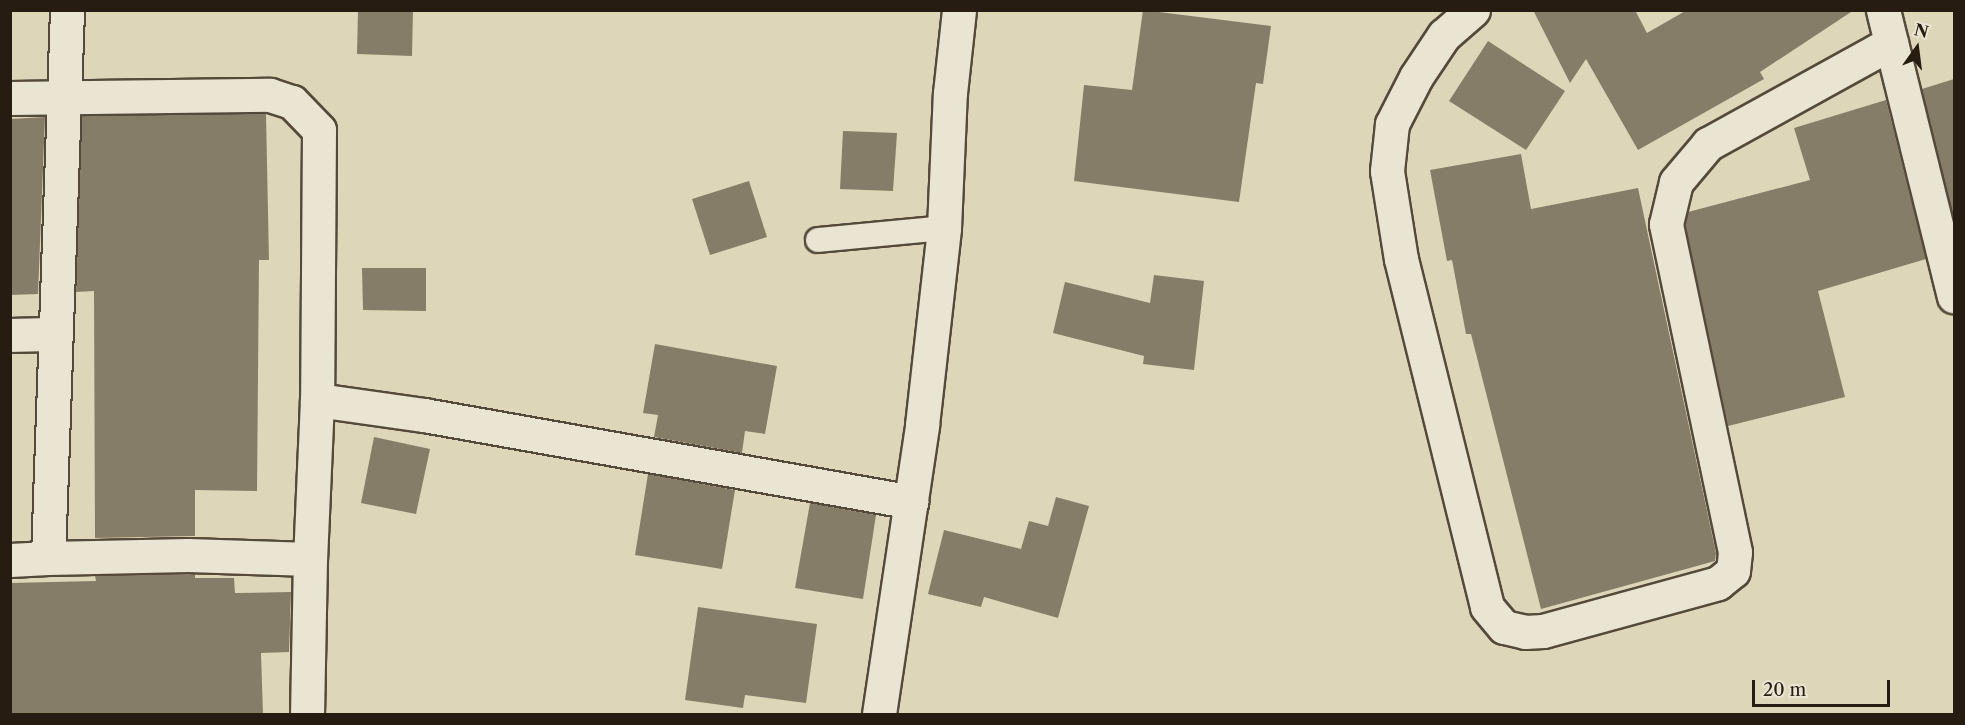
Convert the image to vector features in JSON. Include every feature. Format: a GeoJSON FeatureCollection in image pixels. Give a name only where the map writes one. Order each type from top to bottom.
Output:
{"type":"FeatureCollection","features":[{"type":"Feature","properties":{"kind":"street"},"geometry":{"type":"LineString","coordinates":[[48,558],[62,98],[67,10]]}},
{"type":"Feature","properties":{"kind":"street"},"geometry":{"type":"LineString","coordinates":[[879,714],[911,502],[944,228],[950,93],[959,10]]}},
{"type":"Feature","properties":{"kind":"street"},"geometry":{"type":"LineString","coordinates":[[1473,10],[1444,34],[1416,77],[1392,124],[1387,171],[1401,259],[1487,607],[1504,627],[1525,632],[1543,631],[1718,583],[1733,571],[1736,552],[1666,224],[1676,182],[1708,144],[1891,43]]}},
{"type":"Feature","properties":{"kind":"street"},"geometry":{"type":"LineString","coordinates":[[1883,10],[1954,296]]}},
{"type":"Feature","properties":{"kind":"street"},"geometry":{"type":"LineString","coordinates":[[10,98],[270,95],[292,102],[319,130],[321,161],[317,400],[310,559],[307,714]]}},
{"type":"Feature","properties":{"kind":"street"},"geometry":{"type":"LineString","coordinates":[[10,334],[55,334]]}},
{"type":"Feature","properties":{"kind":"street"},"geometry":{"type":"LineString","coordinates":[[317,400],[424,415],[911,502]]}},
{"type":"Feature","properties":{"kind":"street"},"geometry":{"type":"LineString","coordinates":[[10,560],[188,555],[310,559]]}},
{"type":"Feature","properties":{"kind":"lane"},"geometry":{"type":"LineString","coordinates":[[818,240],[944,228]]}},
{"type":"Feature","properties":{"kind":"building"},"geometry":{"type":"Polygon","coordinates":[[[358,10],[413,10],[412,56],[357,54],[358,10]]]}},
{"type":"Feature","properties":{"kind":"building"},"geometry":{"type":"Polygon","coordinates":[[[1143,10],[1271,26],[1263,84],[1256,83],[1239,202],[1074,181],[1084,85],[1132,90],[1143,10]]]}},
{"type":"Feature","properties":{"kind":"building"},"geometry":{"type":"Polygon","coordinates":[[[1533,10],[1635,10],[1647,33],[1687,10],[1854,10],[1760,72],[1764,79],[1638,150],[1586,59],[1570,83],[1533,10]]]}},
{"type":"Feature","properties":{"kind":"building"},"geometry":{"type":"Polygon","coordinates":[[[1488,41],[1565,91],[1526,150],[1449,101],[1488,41]]]}},
{"type":"Feature","properties":{"kind":"building"},"geometry":{"type":"Polygon","coordinates":[[[1954,79],[1954,220],[1922,89],[1954,79]]]}},
{"type":"Feature","properties":{"kind":"building"},"geometry":{"type":"Polygon","coordinates":[[[1886,100],[1926,259],[1818,291],[1845,397],[1728,426],[1685,224],[1688,212],[1810,180],[1794,128],[1886,100]]]}},
{"type":"Feature","properties":{"kind":"building"},"geometry":{"type":"Polygon","coordinates":[[[266,114],[269,260],[259,260],[257,491],[195,490],[195,536],[95,538],[94,291],[76,292],[82,116],[266,114]]]}},
{"type":"Feature","properties":{"kind":"building"},"geometry":{"type":"Polygon","coordinates":[[[45,117],[38,294],[10,295],[10,119],[45,117]]]}},
{"type":"Feature","properties":{"kind":"building"},"geometry":{"type":"Polygon","coordinates":[[[843,131],[897,133],[893,191],[840,189],[843,131]]]}},
{"type":"Feature","properties":{"kind":"building"},"geometry":{"type":"Polygon","coordinates":[[[1521,154],[1531,209],[1638,188],[1716,553],[1715,561],[1541,609],[1471,334],[1466,334],[1452,260],[1447,261],[1430,170],[1521,154]]]}},
{"type":"Feature","properties":{"kind":"building"},"geometry":{"type":"Polygon","coordinates":[[[749,181],[767,237],[710,255],[692,199],[749,181]]]}},
{"type":"Feature","properties":{"kind":"building"},"geometry":{"type":"Polygon","coordinates":[[[362,268],[426,268],[426,311],[363,310],[362,268]]]}},
{"type":"Feature","properties":{"kind":"building"},"geometry":{"type":"Polygon","coordinates":[[[1154,275],[1204,281],[1194,370],[1143,364],[1144,356],[1053,333],[1065,282],[1150,303],[1154,275]]]}},
{"type":"Feature","properties":{"kind":"building"},"geometry":{"type":"Polygon","coordinates":[[[655,344],[777,366],[765,434],[745,431],[742,453],[654,437],[658,415],[643,413],[655,344]]]}},
{"type":"Feature","properties":{"kind":"building"},"geometry":{"type":"Polygon","coordinates":[[[374,437],[430,449],[416,514],[361,503],[374,437]]]}},
{"type":"Feature","properties":{"kind":"building"},"geometry":{"type":"Polygon","coordinates":[[[648,474],[735,490],[722,569],[635,555],[648,474]]]}},
{"type":"Feature","properties":{"kind":"building"},"geometry":{"type":"Polygon","coordinates":[[[1056,497],[1089,506],[1058,618],[984,597],[981,607],[928,594],[944,530],[1021,549],[1029,521],[1048,526],[1056,497]]]}},
{"type":"Feature","properties":{"kind":"building"},"geometry":{"type":"Polygon","coordinates":[[[810,503],[876,515],[863,599],[795,588],[810,503]]]}},
{"type":"Feature","properties":{"kind":"building"},"geometry":{"type":"Polygon","coordinates":[[[195,574],[195,578],[234,578],[235,593],[291,592],[289,652],[261,653],[263,714],[10,714],[10,583],[96,581],[95,576],[195,574]]]}},
{"type":"Feature","properties":{"kind":"building"},"geometry":{"type":"Polygon","coordinates":[[[698,607],[817,624],[806,703],[745,695],[743,708],[685,700],[698,607]]]}}]}
